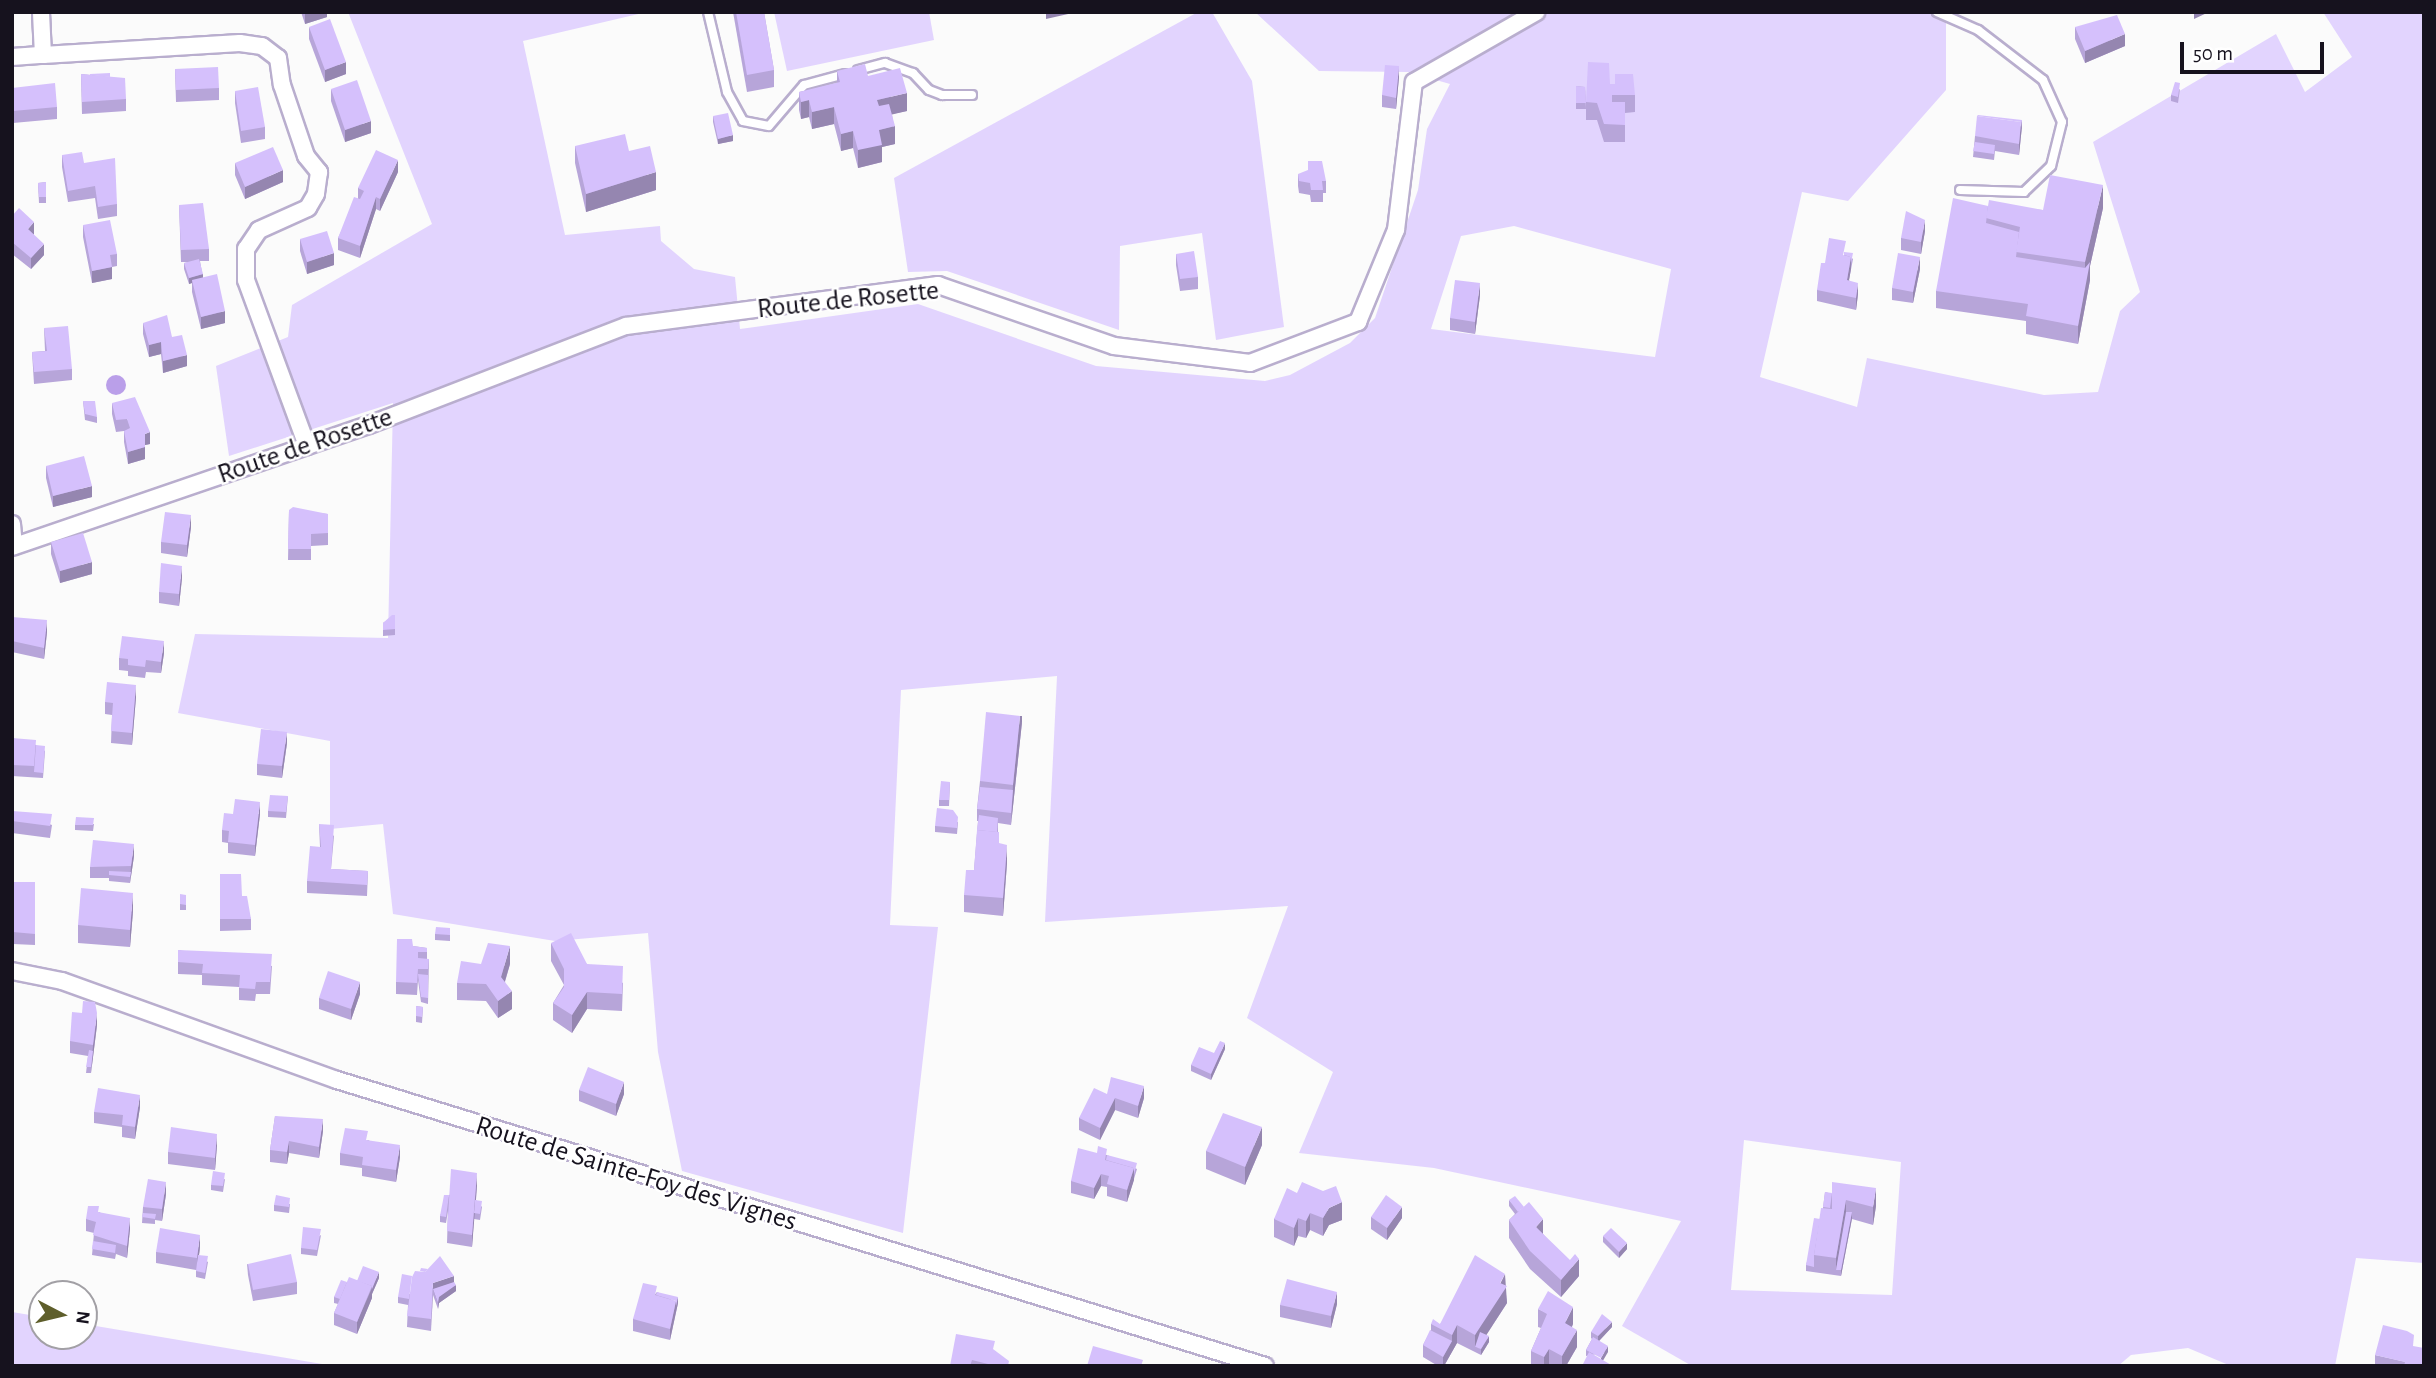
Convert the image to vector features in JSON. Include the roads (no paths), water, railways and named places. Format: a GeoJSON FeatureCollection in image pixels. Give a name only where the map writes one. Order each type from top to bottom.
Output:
{"type":"FeatureCollection","features":[{"type":"Feature","properties":{"kind":"street"},"geometry":{"type":"LineString","coordinates":[[41,12],[43,55]]}},
{"type":"Feature","properties":{"kind":"street","name":"Route de Rosette"},"geometry":{"type":"LineString","coordinates":[[13,546],[307,446],[626,327],[938,285],[1114,346],[1251,363],[1358,323],[1396,230],[1415,82],[1536,12]]}},
{"type":"Feature","properties":{"kind":"street"},"geometry":{"type":"LineString","coordinates":[[12,57],[240,43],[262,46],[278,58],[282,85],[306,156],[319,172],[316,194],[308,208],[259,230],[246,249],[246,280],[307,446]]}},
{"type":"Feature","properties":{"kind":"street"},"geometry":{"type":"LineString","coordinates":[[12,524],[13,546]]}},
{"type":"Feature","properties":{"kind":"street","name":"Route de Sainte-Foy des Vignes"},"geometry":{"type":"LineString","coordinates":[[12,971],[62,981],[337,1080],[600,1164],[1265,1366]]}},
{"type":"Feature","properties":{"kind":"lane"},"geometry":{"type":"LineString","coordinates":[[708,12],[727,92],[743,121],[769,127],[804,85],[885,63],[913,74],[929,90],[942,95],[972,95]]}},
{"type":"Feature","properties":{"kind":"lane"},"geometry":{"type":"LineString","coordinates":[[1937,12],[1978,30],[2043,80],[2062,122],[2051,166],[2024,192],[1960,190]]}}]}
